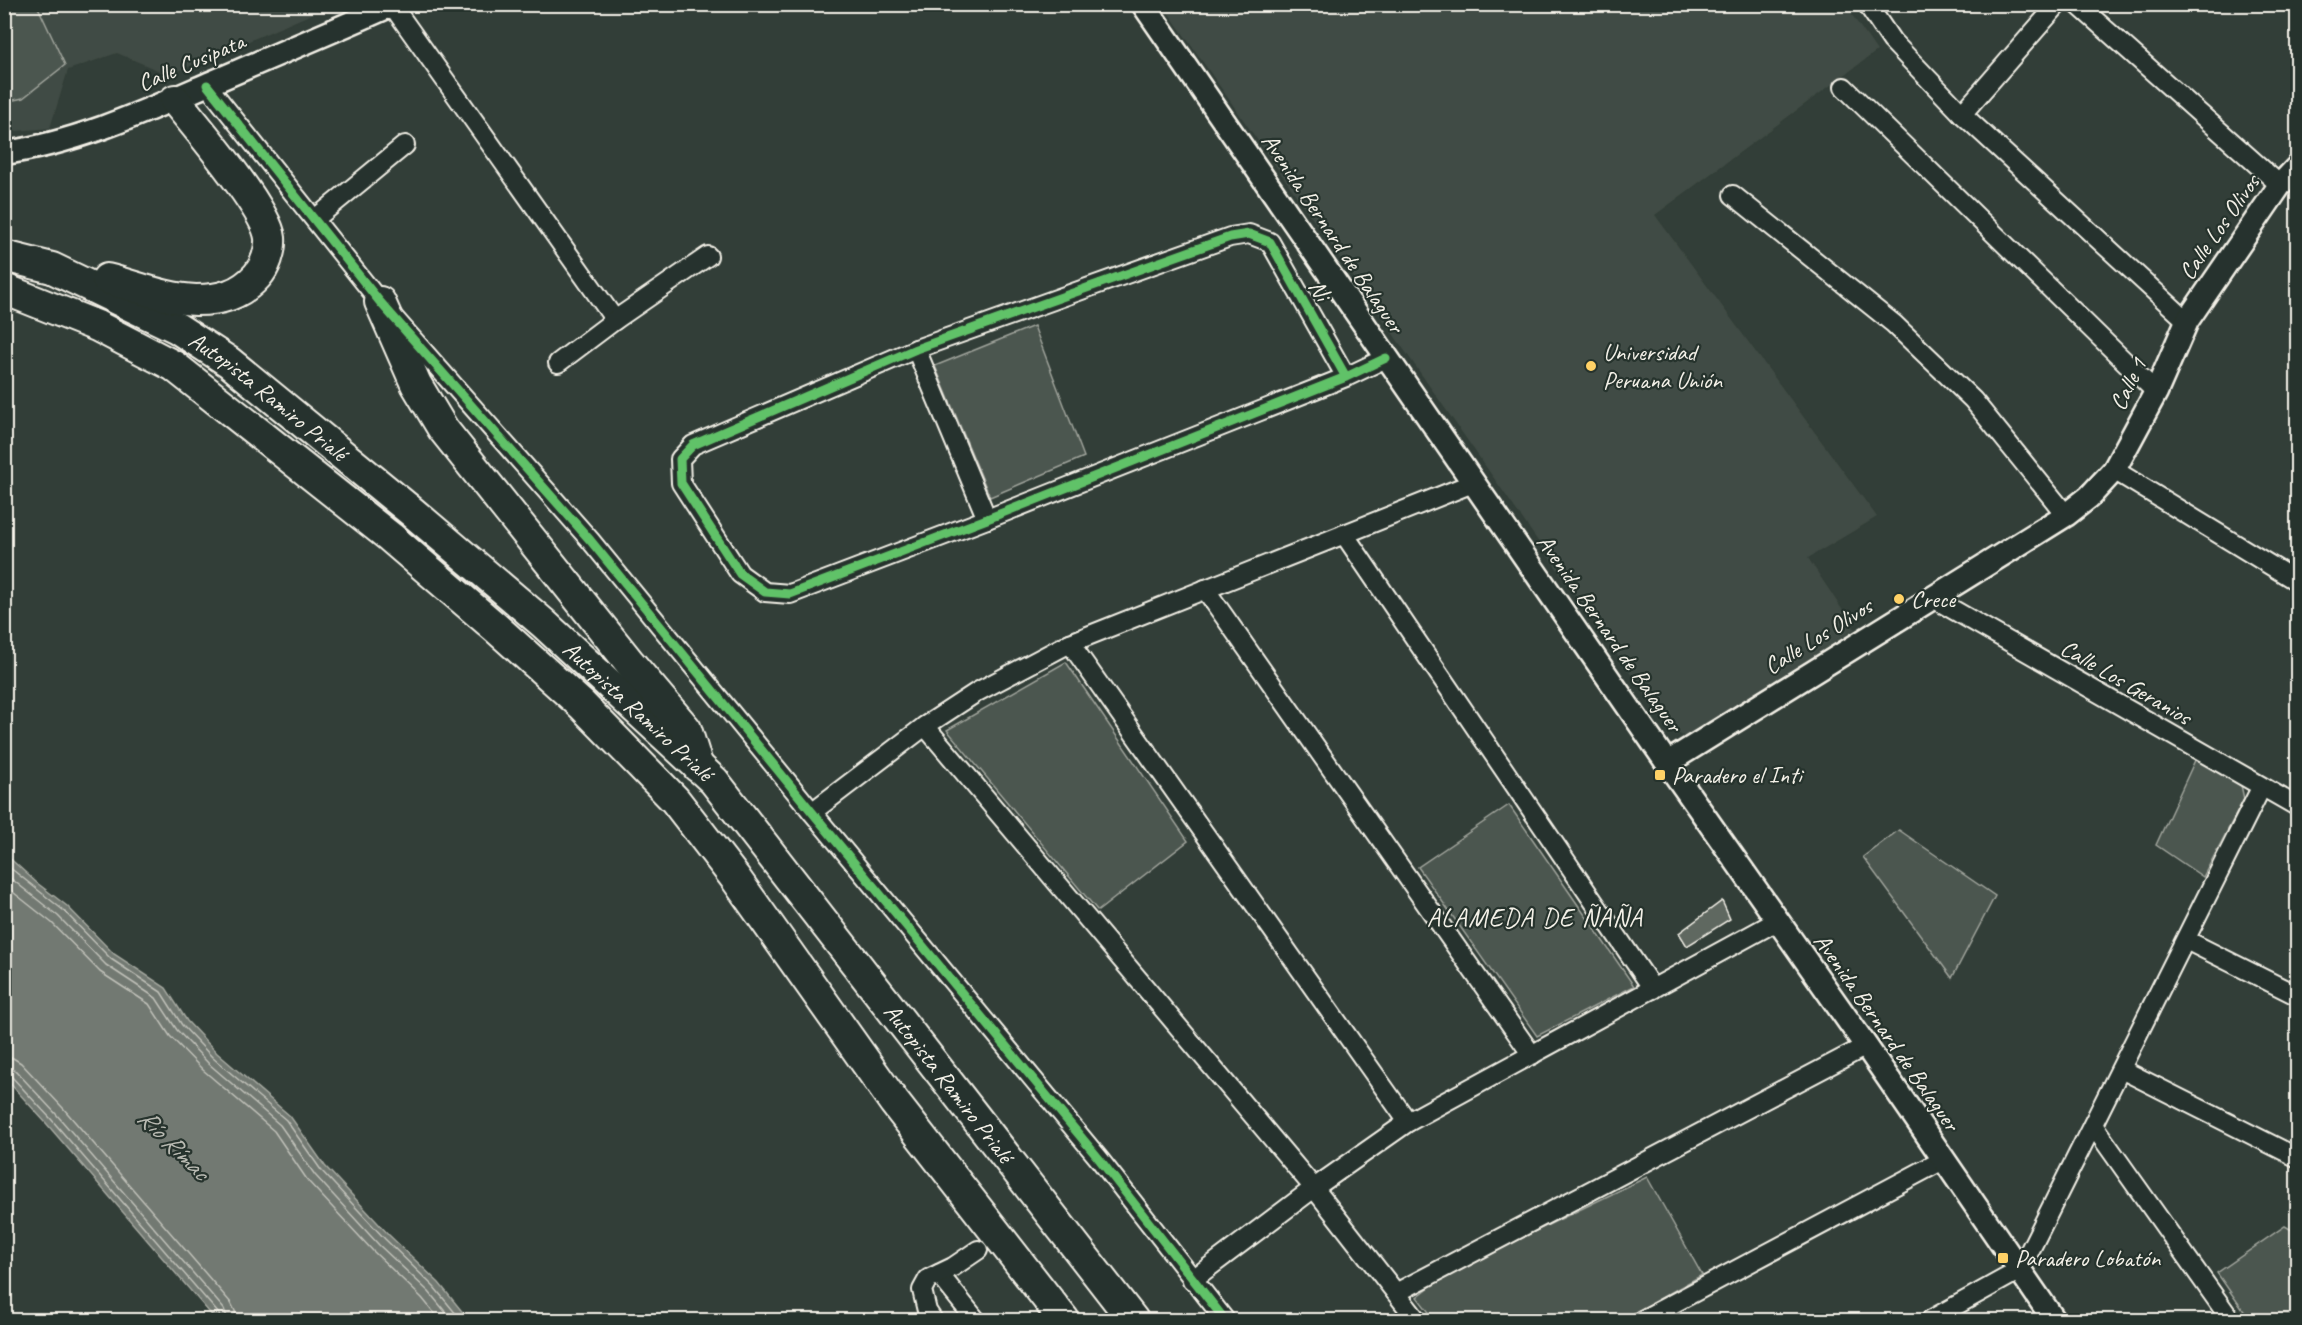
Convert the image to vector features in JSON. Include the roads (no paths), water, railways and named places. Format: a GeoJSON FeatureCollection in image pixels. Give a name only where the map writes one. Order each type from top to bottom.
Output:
{"type":"FeatureCollection","features":[{"type":"Feature","properties":{"kind":"highway"},"geometry":{"type":"LineString","coordinates":[[52,268],[194,300],[226,297],[247,287],[260,273],[268,256],[270,237],[257,208],[217,152],[175,100]]}},
{"type":"Feature","properties":{"kind":"highway","name":"Autopista Ramiro Prialé"},"geometry":{"type":"LineString","coordinates":[[4,256],[52,268],[177,328],[229,362],[543,623],[714,781],[1133,1320]]}},
{"type":"Feature","properties":{"kind":"highway","name":"Autopista Ramiro Prialé"},"geometry":{"type":"LineString","coordinates":[[4,289],[97,326],[174,366],[390,537],[582,705],[675,800],[736,879],[894,1102],[1064,1320]]}},
{"type":"Feature","properties":{"kind":"highway"},"geometry":{"type":"LineString","coordinates":[[380,302],[416,384],[444,429],[630,663],[686,729],[698,767]]}},
{"type":"Feature","properties":{"kind":"street","name":"Avenida Bernard de Balaguer"},"geometry":{"type":"LineString","coordinates":[[1143,4],[1666,763],[1866,1046],[2054,1320]]}},
{"type":"Feature","properties":{"kind":"street"},"geometry":{"type":"LineString","coordinates":[[1867,4],[1893,41],[1962,114],[2187,321]]}},
{"type":"Feature","properties":{"kind":"street"},"geometry":{"type":"LineString","coordinates":[[1962,114],[2058,4]]}},
{"type":"Feature","properties":{"kind":"street"},"geometry":{"type":"LineString","coordinates":[[2077,4],[2280,185]]}},
{"type":"Feature","properties":{"kind":"street"},"geometry":{"type":"LineString","coordinates":[[393,5],[615,320]]}},
{"type":"Feature","properties":{"kind":"street","name":"Calle Cusipata"},"geometry":{"type":"LineString","coordinates":[[4,153],[27,150],[87,132],[175,100],[393,5]]}},
{"type":"Feature","properties":{"kind":"street"},"geometry":{"type":"LineString","coordinates":[[207,85],[380,302],[590,540],[1101,1160],[1225,1320]]}},
{"type":"Feature","properties":{"kind":"street"},"geometry":{"type":"LineString","coordinates":[[1844,87],[2156,392]]}},
{"type":"Feature","properties":{"kind":"street"},"geometry":{"type":"LineString","coordinates":[[315,219],[405,145]]}},
{"type":"Feature","properties":{"kind":"street","name":"Calle Los Olivos"},"geometry":{"type":"LineString","coordinates":[[2187,321],[2280,185],[2298,166]]}},
{"type":"Feature","properties":{"kind":"street"},"geometry":{"type":"LineString","coordinates":[[1733,195],[1893,324],[1965,392],[2066,514]]}},
{"type":"Feature","properties":{"kind":"street","name":"Ni"},"geometry":{"type":"LineString","coordinates":[[916,349],[1230,237],[1249,234],[1270,242],[1346,377]]}},
{"type":"Feature","properties":{"kind":"street"},"geometry":{"type":"LineString","coordinates":[[558,363],[615,320],[708,256]]}},
{"type":"Feature","properties":{"kind":"street","name":"Calle 1"},"geometry":{"type":"LineString","coordinates":[[2114,470],[2156,392],[2187,321]]}},
{"type":"Feature","properties":{"kind":"street"},"geometry":{"type":"LineString","coordinates":[[987,519],[916,349],[693,445],[680,459],[681,483],[740,574],[765,592],[790,594],[987,519],[1346,377],[1386,358]]}},
{"type":"Feature","properties":{"kind":"street"},"geometry":{"type":"LineString","coordinates":[[2114,470],[2298,582]]}},
{"type":"Feature","properties":{"kind":"street","name":"Calle Los Olivos"},"geometry":{"type":"LineString","coordinates":[[1666,763],[2066,514],[2089,497],[2114,470]]}},
{"type":"Feature","properties":{"kind":"street"},"geometry":{"type":"LineString","coordinates":[[812,812],[925,726],[977,692],[1070,643],[1473,483]]}},
{"type":"Feature","properties":{"kind":"street"},"geometry":{"type":"LineString","coordinates":[[1344,534],[1653,988]]}},
{"type":"Feature","properties":{"kind":"street"},"geometry":{"type":"LineString","coordinates":[[1205,589],[1532,1055]]}},
{"type":"Feature","properties":{"kind":"street","name":"Calle Los Geranios"},"geometry":{"type":"LineString","coordinates":[[1931,597],[2261,788],[2298,807]]}},
{"type":"Feature","properties":{"kind":"street"},"geometry":{"type":"LineString","coordinates":[[1070,643],[1408,1122]]}},
{"type":"Feature","properties":{"kind":"street"},"geometry":{"type":"LineString","coordinates":[[925,726],[1314,1188],[1417,1320]]}},
{"type":"Feature","properties":{"kind":"street"},"geometry":{"type":"LineString","coordinates":[[1930,1320],[2020,1270],[2261,788]]}},
{"type":"Feature","properties":{"kind":"street"},"geometry":{"type":"LineString","coordinates":[[1192,1280],[1314,1188],[1408,1122],[1777,921]]}},
{"type":"Feature","properties":{"kind":"street"},"geometry":{"type":"LineString","coordinates":[[2186,940],[2298,996]]}},
{"type":"Feature","properties":{"kind":"street"},"geometry":{"type":"LineString","coordinates":[[1396,1293],[1866,1046]]}},
{"type":"Feature","properties":{"kind":"street"},"geometry":{"type":"LineString","coordinates":[[2121,1070],[2298,1158]]}},
{"type":"Feature","properties":{"kind":"street"},"geometry":{"type":"LineString","coordinates":[[2093,1125],[2231,1320]]}},
{"type":"Feature","properties":{"kind":"street"},"geometry":{"type":"LineString","coordinates":[[1642,1320],[1943,1160]]}},
{"type":"Feature","properties":{"kind":"street"},"geometry":{"type":"LineString","coordinates":[[933,1320],[927,1311],[922,1290],[928,1279],[953,1267],[978,1250]]}},
{"type":"Feature","properties":{"kind":"street"},"geometry":{"type":"LineString","coordinates":[[939,1274],[976,1320]]}},
{"type":"Feature","properties":{"kind":"water","name":"Río Rímac"},"geometry":{"type":"Polygon","coordinates":[[[5,854],[67,906],[114,954],[166,988],[187,1021],[217,1053],[290,1116],[325,1166],[389,1235],[439,1283],[469,1320],[216,1320],[5,1078],[5,854]]]}},
{"type":"Feature","properties":{"kind":"place","name":"Universidad Peruana Unión"},"geometry":{"type":"Point","coordinates":[1591,366]}},
{"type":"Feature","properties":{"kind":"place","name":"Crece"},"geometry":{"type":"Point","coordinates":[1899,599]}},
{"type":"Feature","properties":{"kind":"place","name":"Paradero el Inti"},"geometry":{"type":"Point","coordinates":[1660,775]}},
{"type":"Feature","properties":{"kind":"place","name":"Paradero Lobatón"},"geometry":{"type":"Point","coordinates":[2003,1258]}},
{"type":"Feature","properties":{"kind":"district","name":"ALAMEDA DE ÑAÑA"},"geometry":{"type":"Point","coordinates":[1535,917]}}]}
